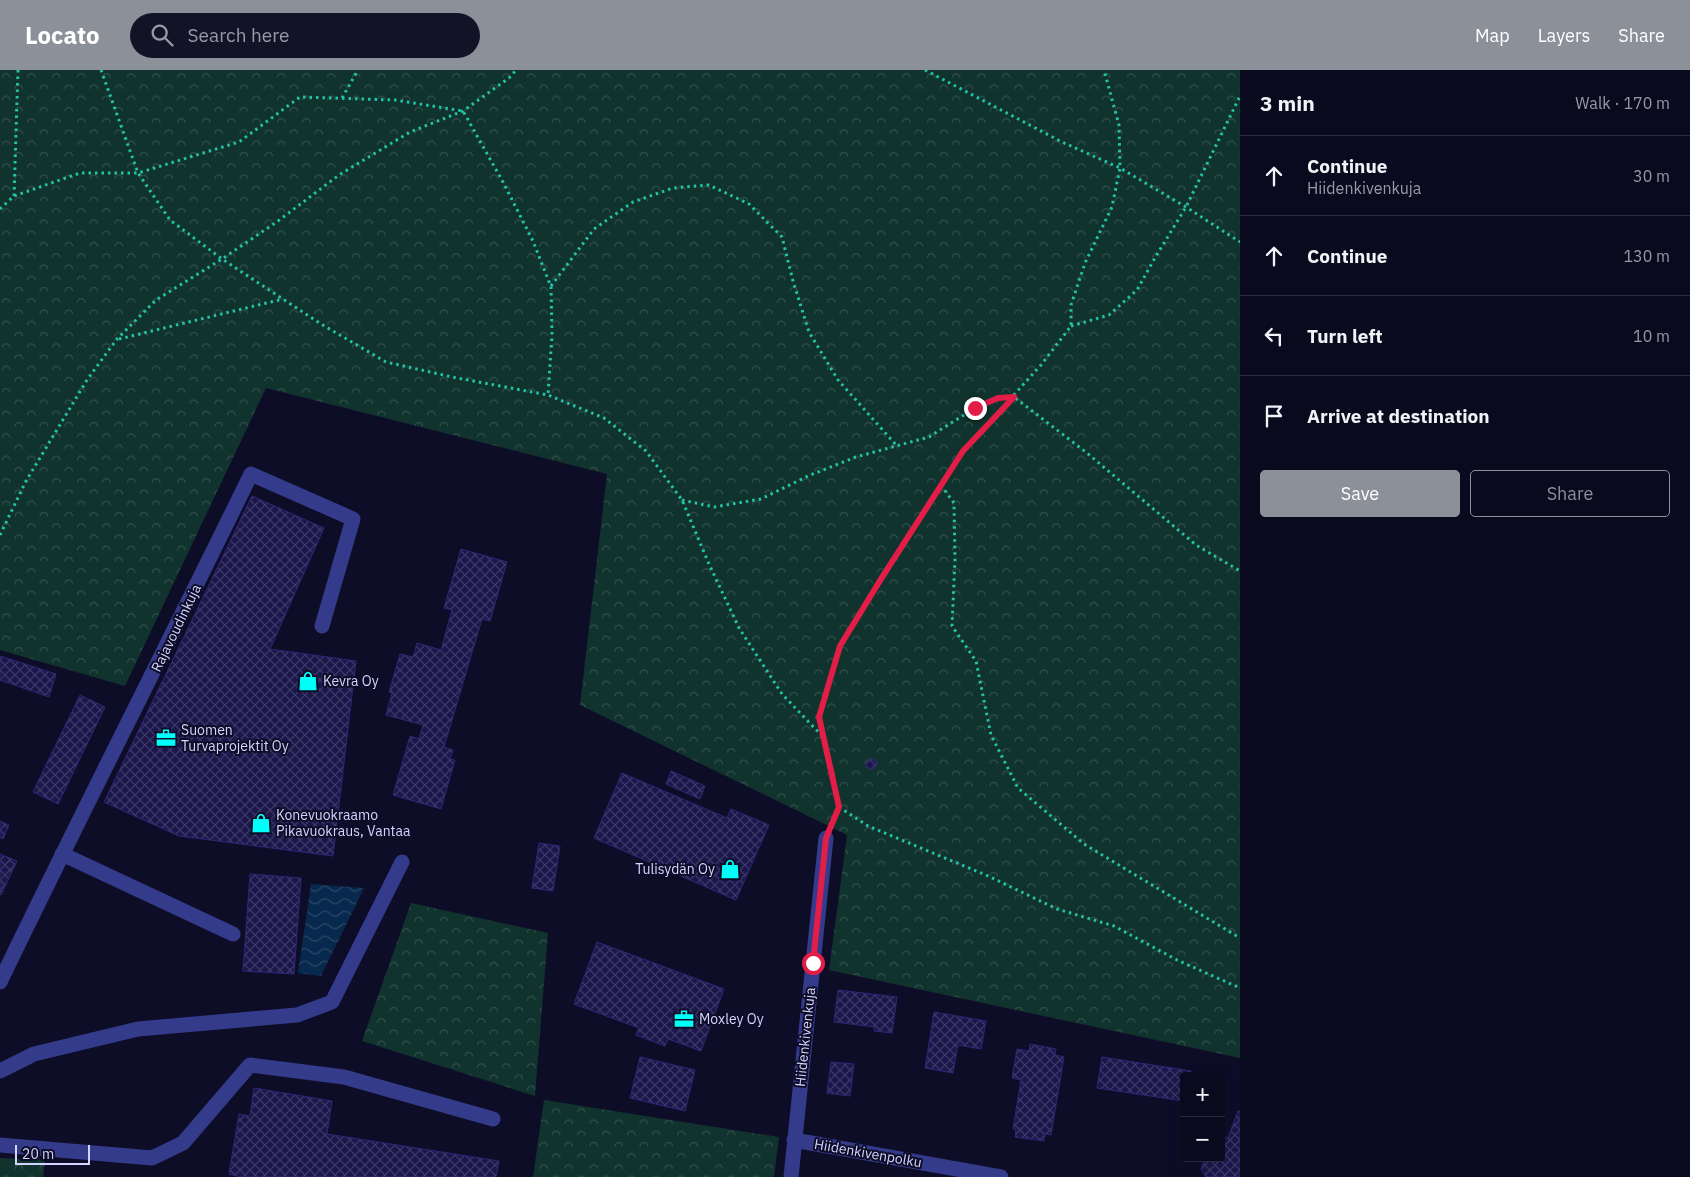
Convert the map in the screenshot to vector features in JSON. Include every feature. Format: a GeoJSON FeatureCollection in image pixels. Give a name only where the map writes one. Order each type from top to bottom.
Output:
{"type":"FeatureCollection","features":[{"type":"Feature","properties":{"kind":"street","name":"Rajavoudinkuja"},"geometry":{"type":"LineString","coordinates":[[0,982],[252,474],[353,519],[322,626]]}},
{"type":"Feature","properties":{"kind":"street","name":"Hiidenkivenkuja"},"geometry":{"type":"LineString","coordinates":[[791,1177],[826,838]]}},
{"type":"Feature","properties":{"kind":"street"},"geometry":{"type":"LineString","coordinates":[[62,854],[233,934]]}},
{"type":"Feature","properties":{"kind":"street"},"geometry":{"type":"LineString","coordinates":[[0,1071],[34,1054],[138,1030],[297,1015],[332,1002],[402,862]]}},
{"type":"Feature","properties":{"kind":"street"},"geometry":{"type":"LineString","coordinates":[[0,1145],[152,1158],[183,1143],[250,1065],[344,1077],[493,1118]]}},
{"type":"Feature","properties":{"kind":"street","name":"Hiidenkivenpolku"},"geometry":{"type":"LineString","coordinates":[[794,1140],[1001,1177]]}},
{"type":"Feature","properties":{"kind":"path"},"geometry":{"type":"LineString","coordinates":[[14,196],[18,70]]}},
{"type":"Feature","properties":{"kind":"path"},"geometry":{"type":"LineString","coordinates":[[102,70],[138,173],[170,220],[222,259],[386,362],[452,377],[548,395],[604,418],[646,451],[682,500],[738,628],[782,694],[824,738]]}},
{"type":"Feature","properties":{"kind":"path"},"geometry":{"type":"LineString","coordinates":[[342,98],[358,70]]}},
{"type":"Feature","properties":{"kind":"path"},"geometry":{"type":"LineString","coordinates":[[0,536],[26,481],[87,380],[117,339],[156,300],[278,221],[339,175],[410,132],[463,111],[509,78],[516,70]]}},
{"type":"Feature","properties":{"kind":"path"},"geometry":{"type":"LineString","coordinates":[[925,70],[1062,142],[1120,168],[1240,242]]}},
{"type":"Feature","properties":{"kind":"path"},"geometry":{"type":"LineString","coordinates":[[1071,326],[1071,305],[1085,263],[1112,207],[1120,168],[1119,125],[1104,70]]}},
{"type":"Feature","properties":{"kind":"path"},"geometry":{"type":"LineString","coordinates":[[826,838],[839,807],[819,717],[840,646],[963,451],[1014,397],[1071,326],[1109,315],[1137,290],[1186,207],[1240,96]]}},
{"type":"Feature","properties":{"kind":"path"},"geometry":{"type":"LineString","coordinates":[[0,209],[14,196],[80,173],[138,173],[239,142],[300,97],[395,100],[463,111]]}},
{"type":"Feature","properties":{"kind":"path"},"geometry":{"type":"LineString","coordinates":[[463,111],[533,241],[551,287],[552,335],[548,395]]}},
{"type":"Feature","properties":{"kind":"path"},"geometry":{"type":"LineString","coordinates":[[551,287],[594,229],[633,202],[673,188],[709,186],[749,204],[782,237],[792,281],[809,332],[838,380],[897,446]]}},
{"type":"Feature","properties":{"kind":"path"},"geometry":{"type":"LineString","coordinates":[[117,339],[283,299]]}},
{"type":"Feature","properties":{"kind":"path"},"geometry":{"type":"LineString","coordinates":[[682,500],[714,507],[761,499],[816,473],[856,457],[929,437],[975,408],[998,398],[1014,397],[1086,453],[1196,545],[1240,571]]}},
{"type":"Feature","properties":{"kind":"path"},"geometry":{"type":"LineString","coordinates":[[941,485],[954,503],[955,559],[952,626],[976,661],[991,736],[1018,788],[1084,844],[1240,938]]}},
{"type":"Feature","properties":{"kind":"path"},"geometry":{"type":"LineString","coordinates":[[839,807],[868,826],[986,875],[1058,910],[1114,926],[1177,960],[1240,988]]}},
{"type":"Feature","properties":{"kind":"green space"},"geometry":{"type":"Polygon","coordinates":[[[0,70],[1240,70],[1240,1058],[829,970],[847,835],[580,705],[607,474],[266,388],[125,686],[0,650],[0,70]]]}},
{"type":"Feature","properties":{"kind":"green space"},"geometry":{"type":"Polygon","coordinates":[[[411,903],[548,933],[535,1096],[362,1041],[411,903]]]}},
{"type":"Feature","properties":{"kind":"green space"},"geometry":{"type":"Polygon","coordinates":[[[544,1100],[779,1137],[774,1177],[533,1177],[544,1100]]]}},
{"type":"Feature","properties":{"kind":"green space"},"geometry":{"type":"Polygon","coordinates":[[[0,1158],[45,1160],[43,1177],[0,1177],[0,1158]]]}},
{"type":"Feature","properties":{"kind":"water"},"geometry":{"type":"Polygon","coordinates":[[[311,884],[364,888],[321,976],[298,973],[311,884]]]}},
{"type":"Feature","properties":{"kind":"building"},"geometry":{"type":"Polygon","coordinates":[[[252,496],[324,528],[270,649],[356,661],[333,856],[179,836],[104,802],[252,496]]]}},
{"type":"Feature","properties":{"kind":"building"},"geometry":{"type":"Polygon","coordinates":[[[461,549],[507,562],[490,621],[482,619],[444,747],[453,750],[450,759],[455,760],[441,809],[393,795],[410,736],[419,739],[423,725],[386,715],[392,693],[389,692],[400,654],[413,657],[417,643],[441,650],[452,610],[444,608],[461,549]]]}},
{"type":"Feature","properties":{"kind":"building"},"geometry":{"type":"Polygon","coordinates":[[[0,656],[56,674],[49,697],[0,680],[0,656]]]}},
{"type":"Feature","properties":{"kind":"building"},"geometry":{"type":"Polygon","coordinates":[[[80,695],[105,707],[58,804],[33,792],[80,695]]]}},
{"type":"Feature","properties":{"kind":"building"},"geometry":{"type":"Polygon","coordinates":[[[870,758],[878,763],[873,770],[865,766],[870,758]]]}},
{"type":"Feature","properties":{"kind":"building"},"geometry":{"type":"Polygon","coordinates":[[[671,771],[705,786],[700,799],[666,784],[671,771]]]}},
{"type":"Feature","properties":{"kind":"building"},"geometry":{"type":"Polygon","coordinates":[[[622,773],[727,818],[731,809],[769,825],[736,900],[594,838],[622,773]]]}},
{"type":"Feature","properties":{"kind":"building"},"geometry":{"type":"Polygon","coordinates":[[[0,821],[9,825],[3,839],[0,837],[0,821]]]}},
{"type":"Feature","properties":{"kind":"building"},"geometry":{"type":"Polygon","coordinates":[[[539,843],[560,846],[553,891],[532,888],[539,843]]]}},
{"type":"Feature","properties":{"kind":"building"},"geometry":{"type":"Polygon","coordinates":[[[0,854],[17,861],[1,895],[0,894],[0,854]]]}},
{"type":"Feature","properties":{"kind":"building"},"geometry":{"type":"Polygon","coordinates":[[[250,874],[301,878],[294,974],[243,971],[250,874]]]}},
{"type":"Feature","properties":{"kind":"building"},"geometry":{"type":"Polygon","coordinates":[[[597,942],[724,989],[701,1051],[668,1039],[665,1046],[636,1035],[639,1028],[574,1004],[597,942]]]}},
{"type":"Feature","properties":{"kind":"building"},"geometry":{"type":"Polygon","coordinates":[[[838,990],[897,997],[892,1033],[874,1031],[875,1027],[834,1022],[838,990]]]}},
{"type":"Feature","properties":{"kind":"building"},"geometry":{"type":"Polygon","coordinates":[[[934,1012],[986,1021],[981,1049],[958,1045],[953,1073],[925,1068],[934,1012]]]}},
{"type":"Feature","properties":{"kind":"building"},"geometry":{"type":"Polygon","coordinates":[[[1030,1044],[1056,1049],[1055,1055],[1064,1057],[1051,1135],[1045,1134],[1044,1141],[1015,1137],[1016,1129],[1013,1129],[1021,1080],[1012,1078],[1017,1049],[1029,1051],[1030,1044]]]}},
{"type":"Feature","properties":{"kind":"building"},"geometry":{"type":"Polygon","coordinates":[[[640,1057],[695,1070],[685,1111],[630,1098],[640,1057]]]}},
{"type":"Feature","properties":{"kind":"building"},"geometry":{"type":"Polygon","coordinates":[[[1102,1057],[1191,1071],[1180,1072],[1180,1100],[1097,1088],[1102,1057]]]}},
{"type":"Feature","properties":{"kind":"building"},"geometry":{"type":"Polygon","coordinates":[[[831,1062],[854,1064],[850,1096],[827,1093],[831,1062]]]}},
{"type":"Feature","properties":{"kind":"building"},"geometry":{"type":"Polygon","coordinates":[[[254,1088],[332,1101],[327,1134],[499,1161],[496,1177],[240,1177],[229,1174],[239,1114],[250,1116],[254,1088]]]}},
{"type":"Feature","properties":{"kind":"building"},"geometry":{"type":"Polygon","coordinates":[[[1238,1111],[1240,1111],[1240,1177],[1206,1177],[1201,1169],[1204,1162],[1225,1162],[1225,1137],[1228,1138],[1238,1111]]]}},
{"type":"Feature","properties":{"kind":"place","name":"Kevra Oy"},"geometry":{"type":"Point","coordinates":[308,681]}},
{"type":"Feature","properties":{"kind":"place","name":"Suomen Turvaprojektit Oy"},"geometry":{"type":"Point","coordinates":[166,738]}},
{"type":"Feature","properties":{"kind":"place","name":"Konevuokraamo Pikavuokraus, Vantaa"},"geometry":{"type":"Point","coordinates":[261,823]}},
{"type":"Feature","properties":{"kind":"place","name":"Tulisydän Oy"},"geometry":{"type":"Point","coordinates":[730,869]}},
{"type":"Feature","properties":{"kind":"place","name":"Moxley Oy"},"geometry":{"type":"Point","coordinates":[684,1019]}},
{"type":"Feature","properties":{"kind":"route"},"geometry":{"type":"LineString","coordinates":[[813,963],[826,838],[839,807],[819,717],[840,646],[963,451],[1014,397],[998,398],[975,408]]}}]}
